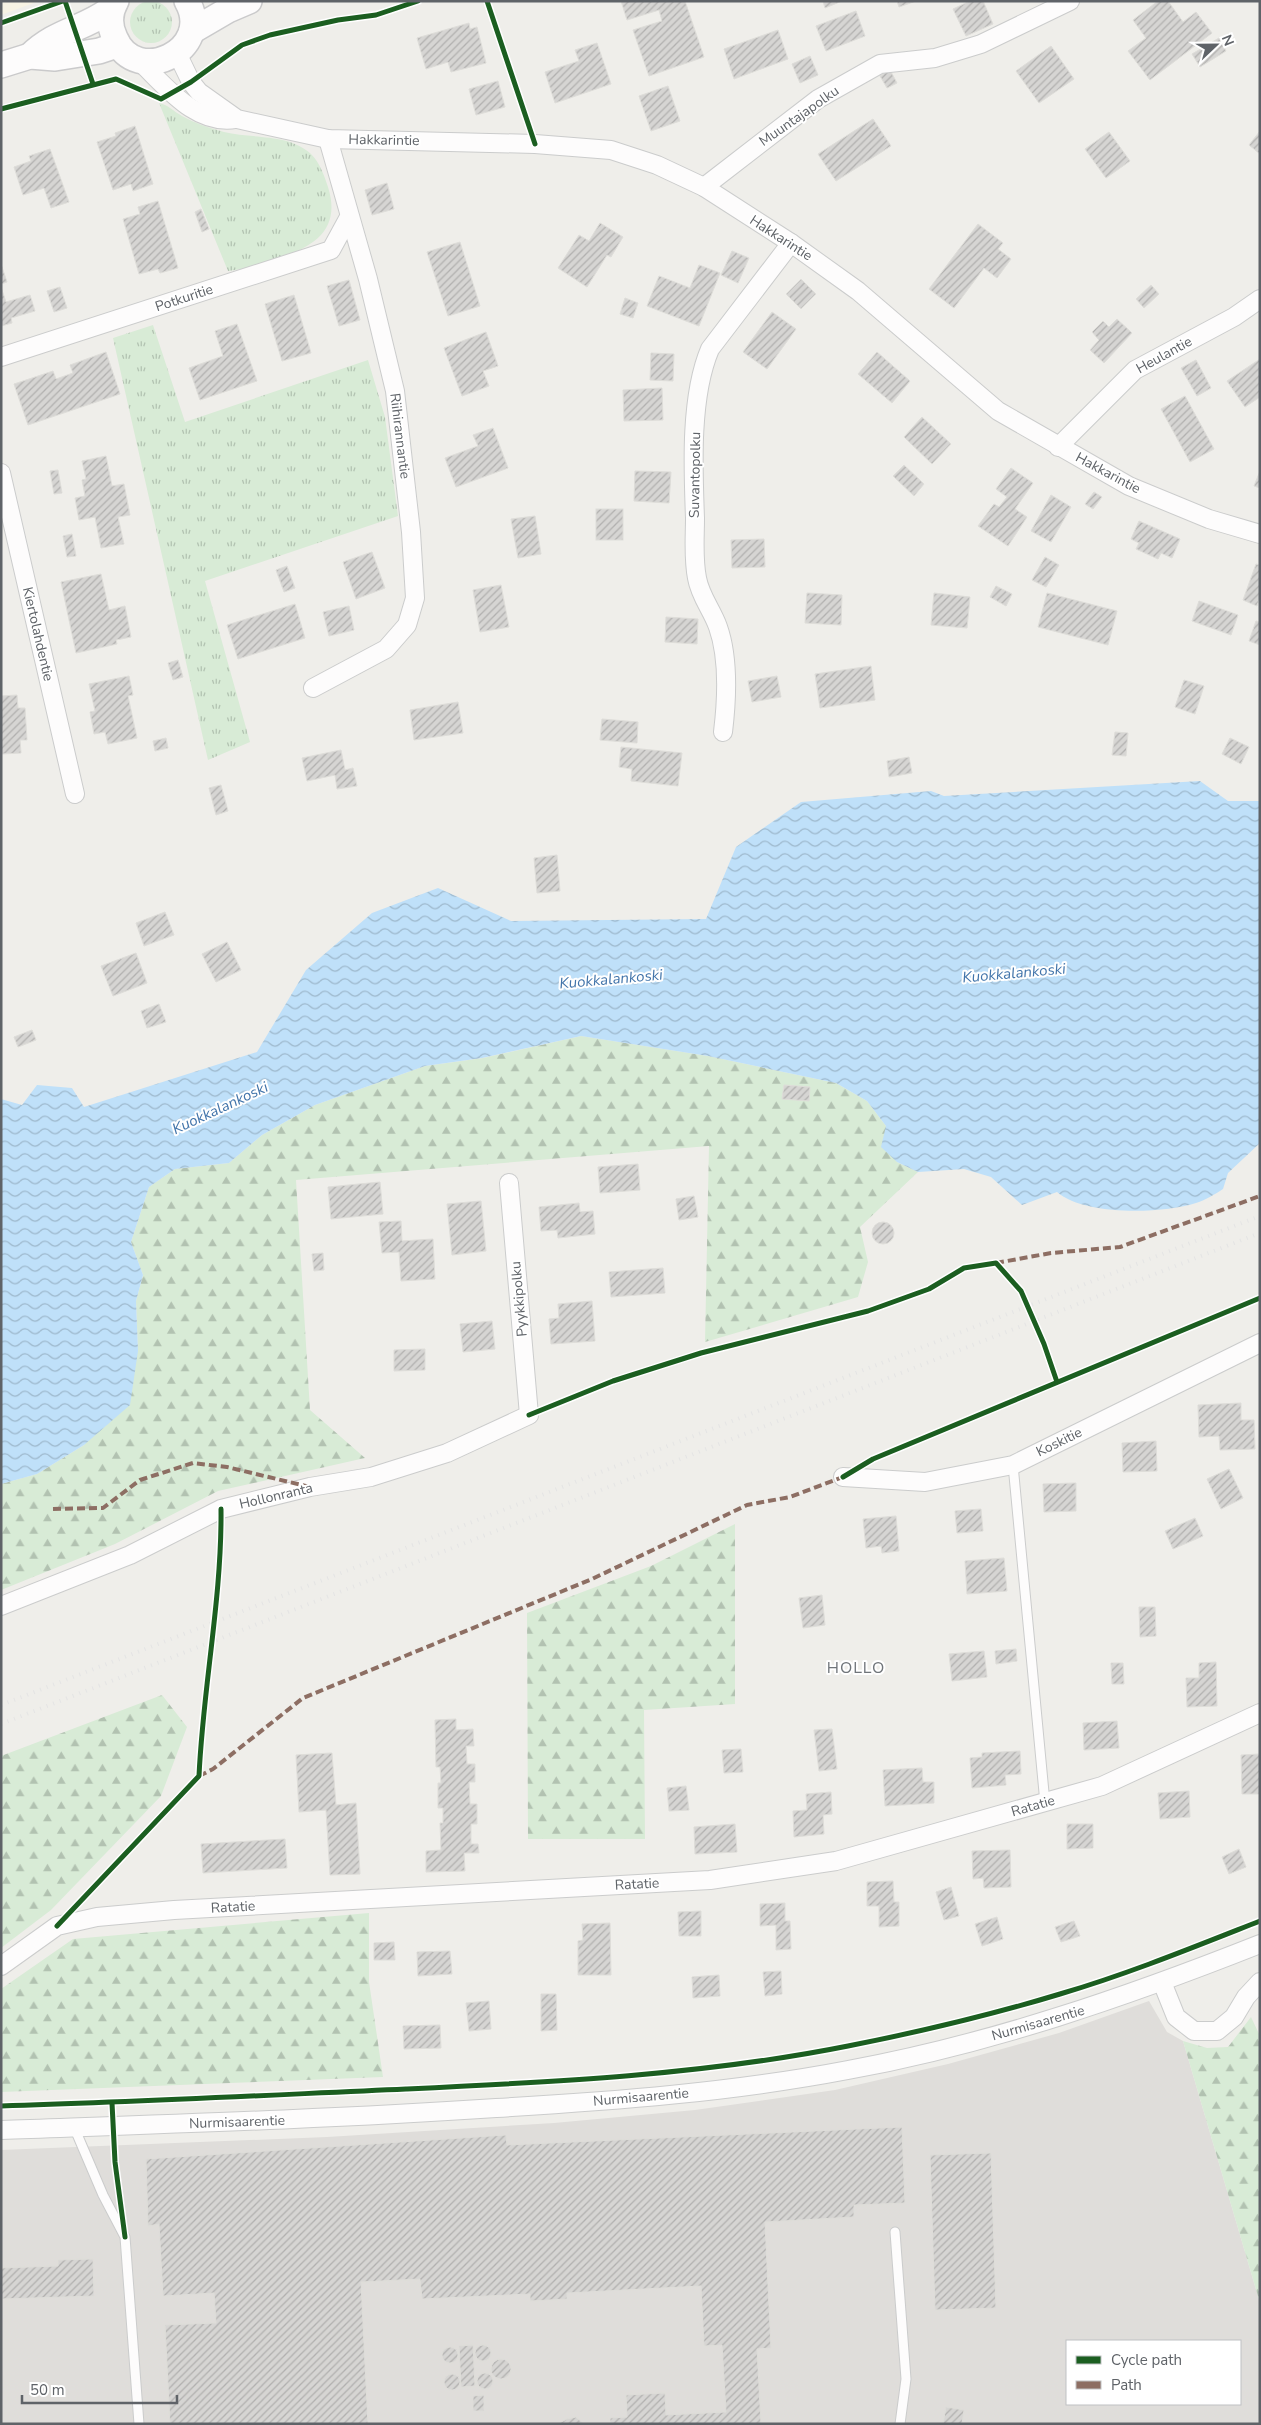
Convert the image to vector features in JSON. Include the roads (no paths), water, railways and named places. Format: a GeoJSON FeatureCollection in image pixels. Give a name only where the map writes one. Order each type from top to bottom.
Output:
{"type":"FeatureCollection","features":[{"type":"Feature","properties":{"kind":"main road"},"geometry":{"type":"LineString","coordinates":[[114,4],[112,31],[118,45],[138,60],[159,61],[177,53],[187,43],[192,32],[193,19],[187,1]]}},
{"type":"Feature","properties":{"kind":"main road"},"geometry":{"type":"LineString","coordinates":[[192,32],[228,10],[249,1]]}},
{"type":"Feature","properties":{"kind":"main road"},"geometry":{"type":"LineString","coordinates":[[30,56],[46,41],[92,20],[114,4]]}},
{"type":"Feature","properties":{"kind":"main road"},"geometry":{"type":"LineString","coordinates":[[1,65],[30,56],[55,58],[99,51],[118,45]]}},
{"type":"Feature","properties":{"kind":"street","name":"Muuntajapolku"},"geometry":{"type":"LineString","coordinates":[[704,187],[818,99],[880,64],[935,58],[981,44],[1070,1]]}},
{"type":"Feature","properties":{"kind":"street","name":"Hakkarintie"},"geometry":{"type":"LineString","coordinates":[[177,53],[187,75],[200,92],[237,119]]}},
{"type":"Feature","properties":{"kind":"street","name":"Hakkarintie"},"geometry":{"type":"LineString","coordinates":[[138,60],[194,110],[220,120],[237,119],[328,139],[535,144],[611,150],[657,166],[704,187],[791,243],[858,291],[998,411],[1129,486],[1209,519],[1260,534]]}},
{"type":"Feature","properties":{"kind":"street","name":"Riihirannantie"},"geometry":{"type":"LineString","coordinates":[[312,688],[386,649],[407,625],[415,598],[411,532],[395,391],[368,279],[328,139]]}},
{"type":"Feature","properties":{"kind":"street","name":"Potkuritie"},"geometry":{"type":"LineString","coordinates":[[1,357],[331,250],[349,217]]}},
{"type":"Feature","properties":{"kind":"street","name":"Suvantopolku"},"geometry":{"type":"LineString","coordinates":[[723,732],[726,692],[723,653],[718,628],[700,593],[695,561],[694,464],[701,368],[710,349],[791,243]]}},
{"type":"Feature","properties":{"kind":"street","name":"Heulantie"},"geometry":{"type":"LineString","coordinates":[[1058,447],[1135,370],[1234,317],[1260,299]]}},
{"type":"Feature","properties":{"kind":"street","name":"Kiertolahdentie"},"geometry":{"type":"LineString","coordinates":[[1,473],[75,794]]}},
{"type":"Feature","properties":{"kind":"street","name":"Pyykkipolku"},"geometry":{"type":"LineString","coordinates":[[509,1183],[528,1415]]}},
{"type":"Feature","properties":{"kind":"street","name":"Koskitie"},"geometry":{"type":"LineString","coordinates":[[843,1477],[925,1482],[1013,1465],[1260,1342]]}},
{"type":"Feature","properties":{"kind":"street","name":"Hollonranta"},"geometry":{"type":"LineString","coordinates":[[1,1606],[130,1555],[222,1509],[310,1488],[371,1477],[446,1453],[528,1415]]}},
{"type":"Feature","properties":{"kind":"street","name":"Ratatie"},"geometry":{"type":"LineString","coordinates":[[1,1966],[57,1926],[97,1917],[184,1910],[710,1880],[836,1861],[1102,1786],[1260,1713]]}},
{"type":"Feature","properties":{"kind":"street","name":"Nurmisaarentie"},"geometry":{"type":"LineString","coordinates":[[1,2130],[340,2118],[566,2104],[707,2091],[848,2070],[960,2045],[1071,2014],[1162,1982],[1260,1944]]}},
{"type":"Feature","properties":{"kind":"street"},"geometry":{"type":"LineString","coordinates":[[1162,1982],[1176,2017],[1194,2032],[1217,2031],[1234,2017],[1246,1997],[1260,1982]]}},
{"type":"Feature","properties":{"kind":"lane"},"geometry":{"type":"LineString","coordinates":[[1013,1465],[1045,1803]]}},
{"type":"Feature","properties":{"kind":"lane"},"geometry":{"type":"LineString","coordinates":[[74,2127],[102,2195],[125,2237],[139,2424]]}},
{"type":"Feature","properties":{"kind":"lane"},"geometry":{"type":"LineString","coordinates":[[895,2232],[906,2379],[900,2424]]}},
{"type":"Feature","properties":{"kind":"water","name":"Kuokkalankoski"},"geometry":{"type":"Polygon","coordinates":[[[1200,781],[1228,801],[1260,801],[1260,1143],[1228,1173],[1223,1189],[1214,1195],[1200,1202],[1181,1207],[1144,1211],[1104,1209],[1070,1200],[1057,1192],[1022,1205],[991,1177],[964,1169],[918,1172],[897,1162],[881,1147],[886,1126],[867,1101],[836,1083],[708,1056],[581,1036],[482,1058],[425,1066],[315,1105],[262,1135],[229,1163],[175,1169],[149,1187],[131,1242],[143,1275],[136,1301],[138,1351],[130,1405],[84,1445],[37,1474],[1,1484],[1,1099],[22,1105],[37,1085],[72,1088],[84,1107],[257,1052],[306,970],[372,913],[438,888],[511,921],[706,919],[736,847],[801,802],[931,791],[944,796],[1200,781]]]}},
{"type":"Feature","properties":{"kind":"railway"},"geometry":{"type":"LineString","coordinates":[[1,1705],[1260,1216]]}},
{"type":"Feature","properties":{"kind":"railway"},"geometry":{"type":"LineString","coordinates":[[1,1724],[1260,1233]]}},
{"type":"Feature","properties":{"kind":"district","name":"HOLLO"},"geometry":{"type":"Point","coordinates":[856,1668]}}]}
